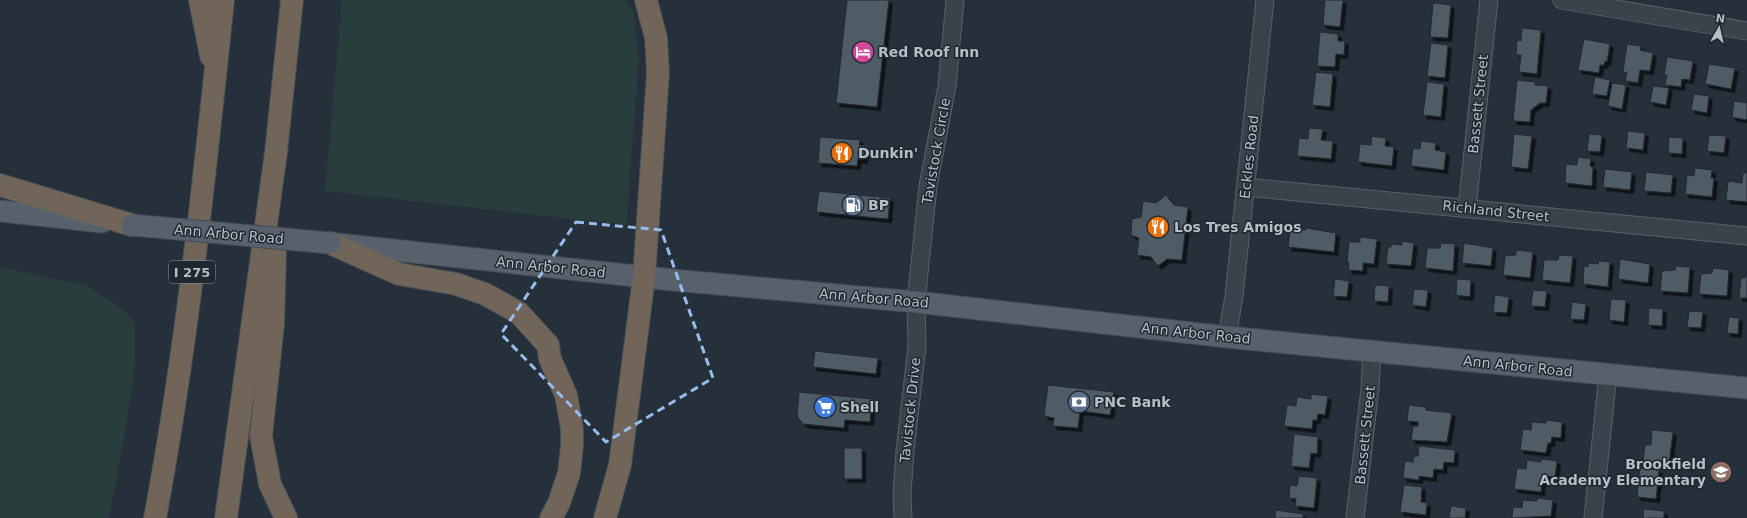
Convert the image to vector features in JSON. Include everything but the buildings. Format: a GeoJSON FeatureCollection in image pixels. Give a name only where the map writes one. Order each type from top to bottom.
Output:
{"type":"FeatureCollection","features":[{"type":"Feature","properties":{"kind":"highway"},"geometry":{"type":"LineString","coordinates":[[200,0],[215,77]]}},
{"type":"Feature","properties":{"kind":"highway","name":"I 275"},"geometry":{"type":"LineString","coordinates":[[155,518],[189,306],[223,0]]}},
{"type":"Feature","properties":{"kind":"highway"},"geometry":{"type":"LineString","coordinates":[[226,518],[276,152],[292,0]]}},
{"type":"Feature","properties":{"kind":"highway"},"geometry":{"type":"LineString","coordinates":[[605,518],[620,465],[644,276],[658,73],[656,38],[646,0]]}},
{"type":"Feature","properties":{"kind":"highway"},"geometry":{"type":"LineString","coordinates":[[276,152],[273,324],[261,436],[270,484],[286,518]]}},
{"type":"Feature","properties":{"kind":"highway"},"geometry":{"type":"LineString","coordinates":[[0,185],[132,225]]}},
{"type":"Feature","properties":{"kind":"highway"},"geometry":{"type":"LineString","coordinates":[[330,243],[399,274],[456,284],[485,294],[519,313],[548,345],[550,358],[566,395],[572,429],[569,472],[551,518]]}},
{"type":"Feature","properties":{"kind":"main road","name":"Ann Arbor Road"},"geometry":{"type":"LineString","coordinates":[[0,211],[916,302],[1227,337],[1747,388]]}},
{"type":"Feature","properties":{"kind":"street","name":"Tavistock Circle"},"geometry":{"type":"LineString","coordinates":[[916,302],[928,186],[947,86],[955,0]]}},
{"type":"Feature","properties":{"kind":"street","name":"Eckles Road"},"geometry":{"type":"LineString","coordinates":[[1227,337],[1234,296],[1266,0]]}},
{"type":"Feature","properties":{"kind":"street","name":"Bassett Street"},"geometry":{"type":"LineString","coordinates":[[1467,208],[1489,0]]}},
{"type":"Feature","properties":{"kind":"street"},"geometry":{"type":"LineString","coordinates":[[1562,0],[1747,31]]}},
{"type":"Feature","properties":{"kind":"street","name":"Richland Street"},"geometry":{"type":"LineString","coordinates":[[1246,187],[1747,236]]}},
{"type":"Feature","properties":{"kind":"street","name":"Tavistock Drive"},"geometry":{"type":"LineString","coordinates":[[903,518],[902,494],[905,451],[917,346],[916,302]]}},
{"type":"Feature","properties":{"kind":"street","name":"Bassett Street"},"geometry":{"type":"LineString","coordinates":[[1355,518],[1370,388],[1372,351]]}},
{"type":"Feature","properties":{"kind":"street"},"geometry":{"type":"LineString","coordinates":[[1593,518],[1608,374]]}},
{"type":"Feature","properties":{"kind":"highlighted area"},"geometry":{"type":"Polygon","coordinates":[[[576,222],[661,230],[713,378],[606,442],[501,334],[576,222]]]}},
{"type":"Feature","properties":{"kind":"green space"},"geometry":{"type":"Polygon","coordinates":[[[342,0],[626,0],[633,10],[639,59],[626,225],[325,191],[342,0]]]}},
{"type":"Feature","properties":{"kind":"green space"},"geometry":{"type":"Polygon","coordinates":[[[0,267],[88,286],[123,309],[135,323],[135,364],[126,429],[109,518],[0,518],[0,267]]]}},
{"type":"Feature","properties":{"kind":"place","name":"Red Roof Inn"},"geometry":{"type":"Point","coordinates":[863,52]}},
{"type":"Feature","properties":{"kind":"place","name":"Dunkin'"},"geometry":{"type":"Point","coordinates":[842,153]}},
{"type":"Feature","properties":{"kind":"place","name":"BP"},"geometry":{"type":"Point","coordinates":[853,205]}},
{"type":"Feature","properties":{"kind":"place","name":"Los Tres Amigos"},"geometry":{"type":"Point","coordinates":[1158,227]}},
{"type":"Feature","properties":{"kind":"place","name":"PNC Bank"},"geometry":{"type":"Point","coordinates":[1079,402]}},
{"type":"Feature","properties":{"kind":"place","name":"Shell"},"geometry":{"type":"Point","coordinates":[825,407]}},
{"type":"Feature","properties":{"kind":"place","name":"Brookfield Academy Elementary"},"geometry":{"type":"Point","coordinates":[1721,472]}}]}
